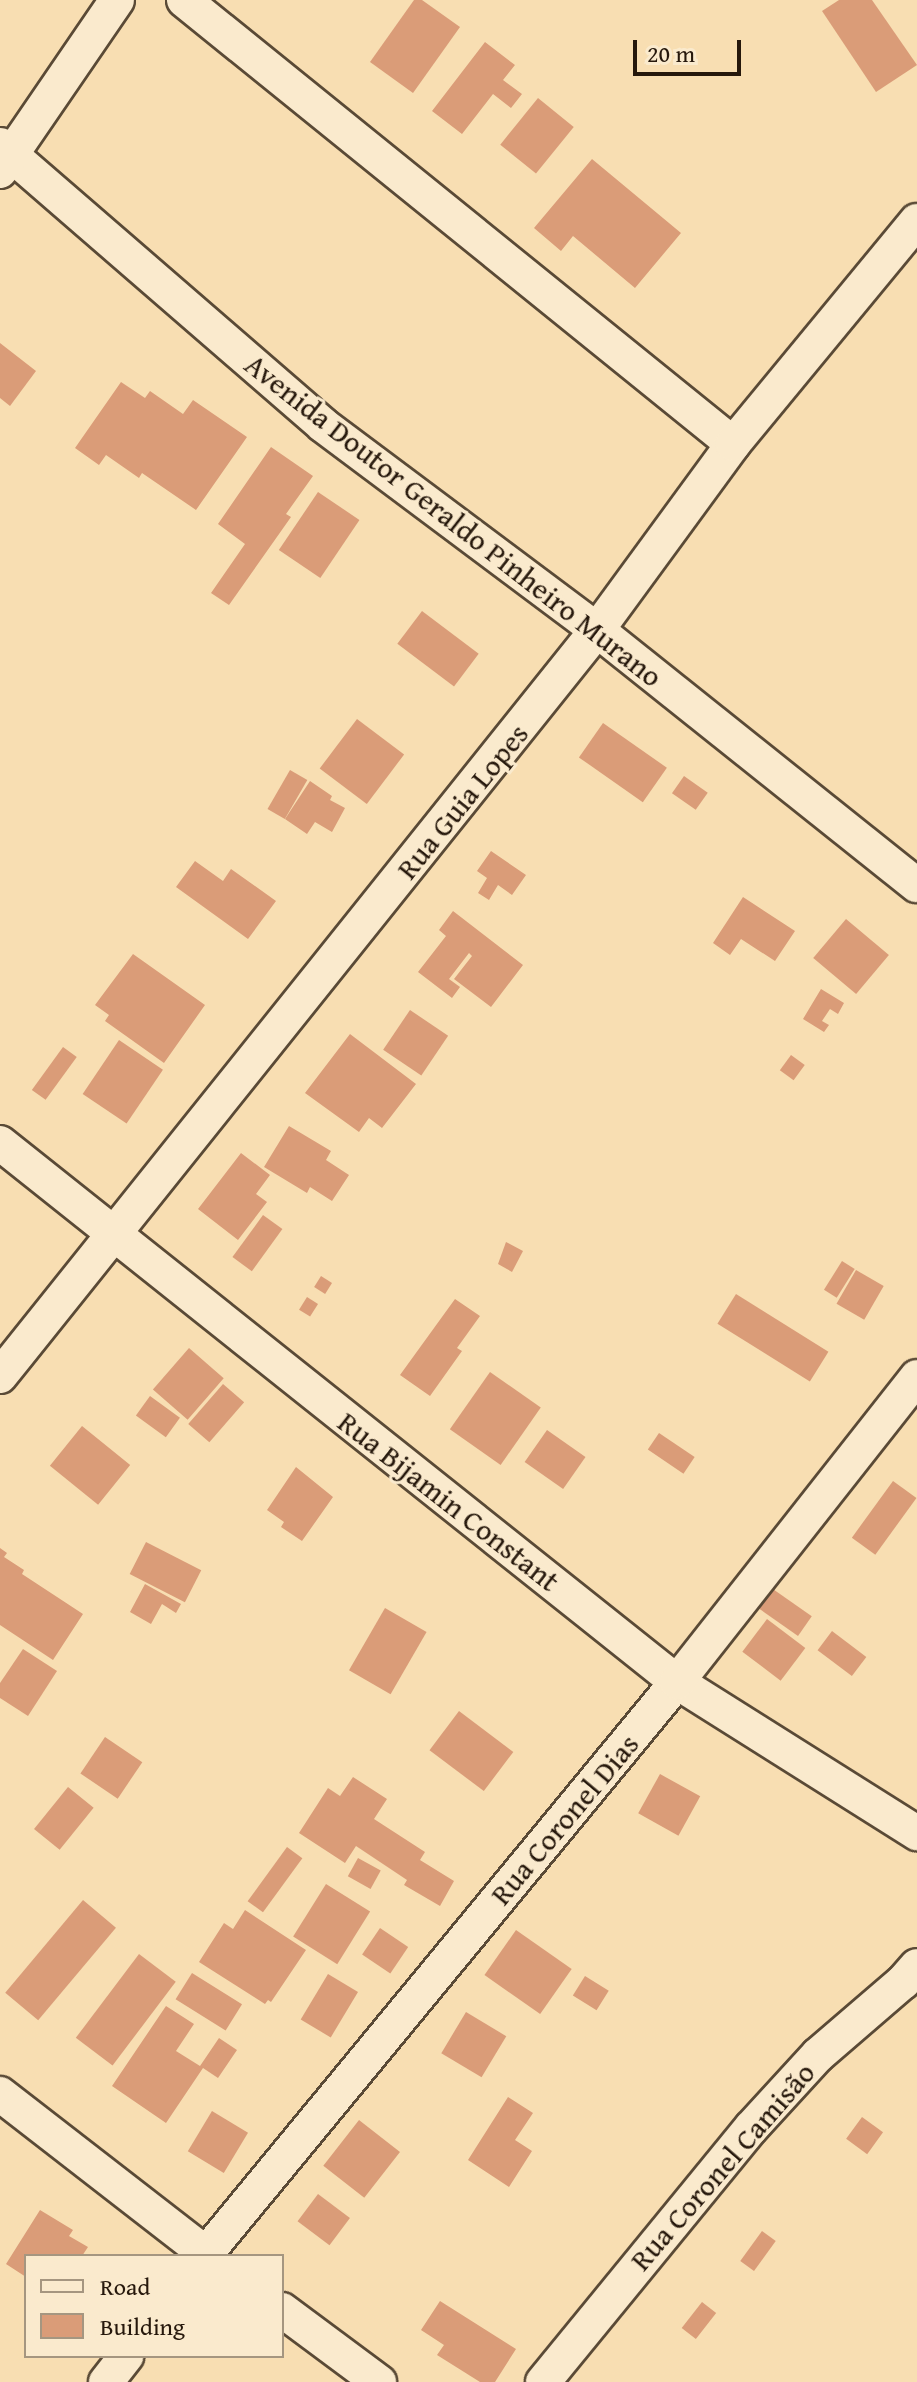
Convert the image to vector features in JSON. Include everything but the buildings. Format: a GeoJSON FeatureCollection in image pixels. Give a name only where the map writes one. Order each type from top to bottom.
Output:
{"type":"FeatureCollection","features":[{"type":"Feature","properties":{"kind":"street"},"geometry":{"type":"LineString","coordinates":[[4,157],[117,0]]}},
{"type":"Feature","properties":{"kind":"street"},"geometry":{"type":"LineString","coordinates":[[184,0],[733,444]]}},
{"type":"Feature","properties":{"kind":"street","name":"Avenida Doutor Geraldo Pinheiro Murano"},"geometry":{"type":"LineString","coordinates":[[4,157],[323,425],[597,630],[917,885]]}},
{"type":"Feature","properties":{"kind":"street","name":"Rua Guia Lopes"},"geometry":{"type":"LineString","coordinates":[[0,1376],[597,630],[733,444],[917,221]]}},
{"type":"Feature","properties":{"kind":"street","name":"Rua Bijamin Constant"},"geometry":{"type":"LineString","coordinates":[[0,1143],[114,1237],[677,1682],[917,1833]]}},
{"type":"Feature","properties":{"kind":"street","name":"Rua Coronel Dias"},"geometry":{"type":"LineString","coordinates":[[207,2254],[677,1682],[917,1377]]}},
{"type":"Feature","properties":{"kind":"street","name":"Rua Coronel Camisão"},"geometry":{"type":"LineString","coordinates":[[543,2382],[751,2128],[818,2055],[903,1982],[917,1966]]}},
{"type":"Feature","properties":{"kind":"street"},"geometry":{"type":"LineString","coordinates":[[0,2094],[205,2254]]}},
{"type":"Feature","properties":{"kind":"street"},"geometry":{"type":"LineString","coordinates":[[284,2311],[379,2382]]}},
{"type":"Feature","properties":{"kind":"street"},"geometry":{"type":"LineString","coordinates":[[106,2382],[124,2358]]}}]}
